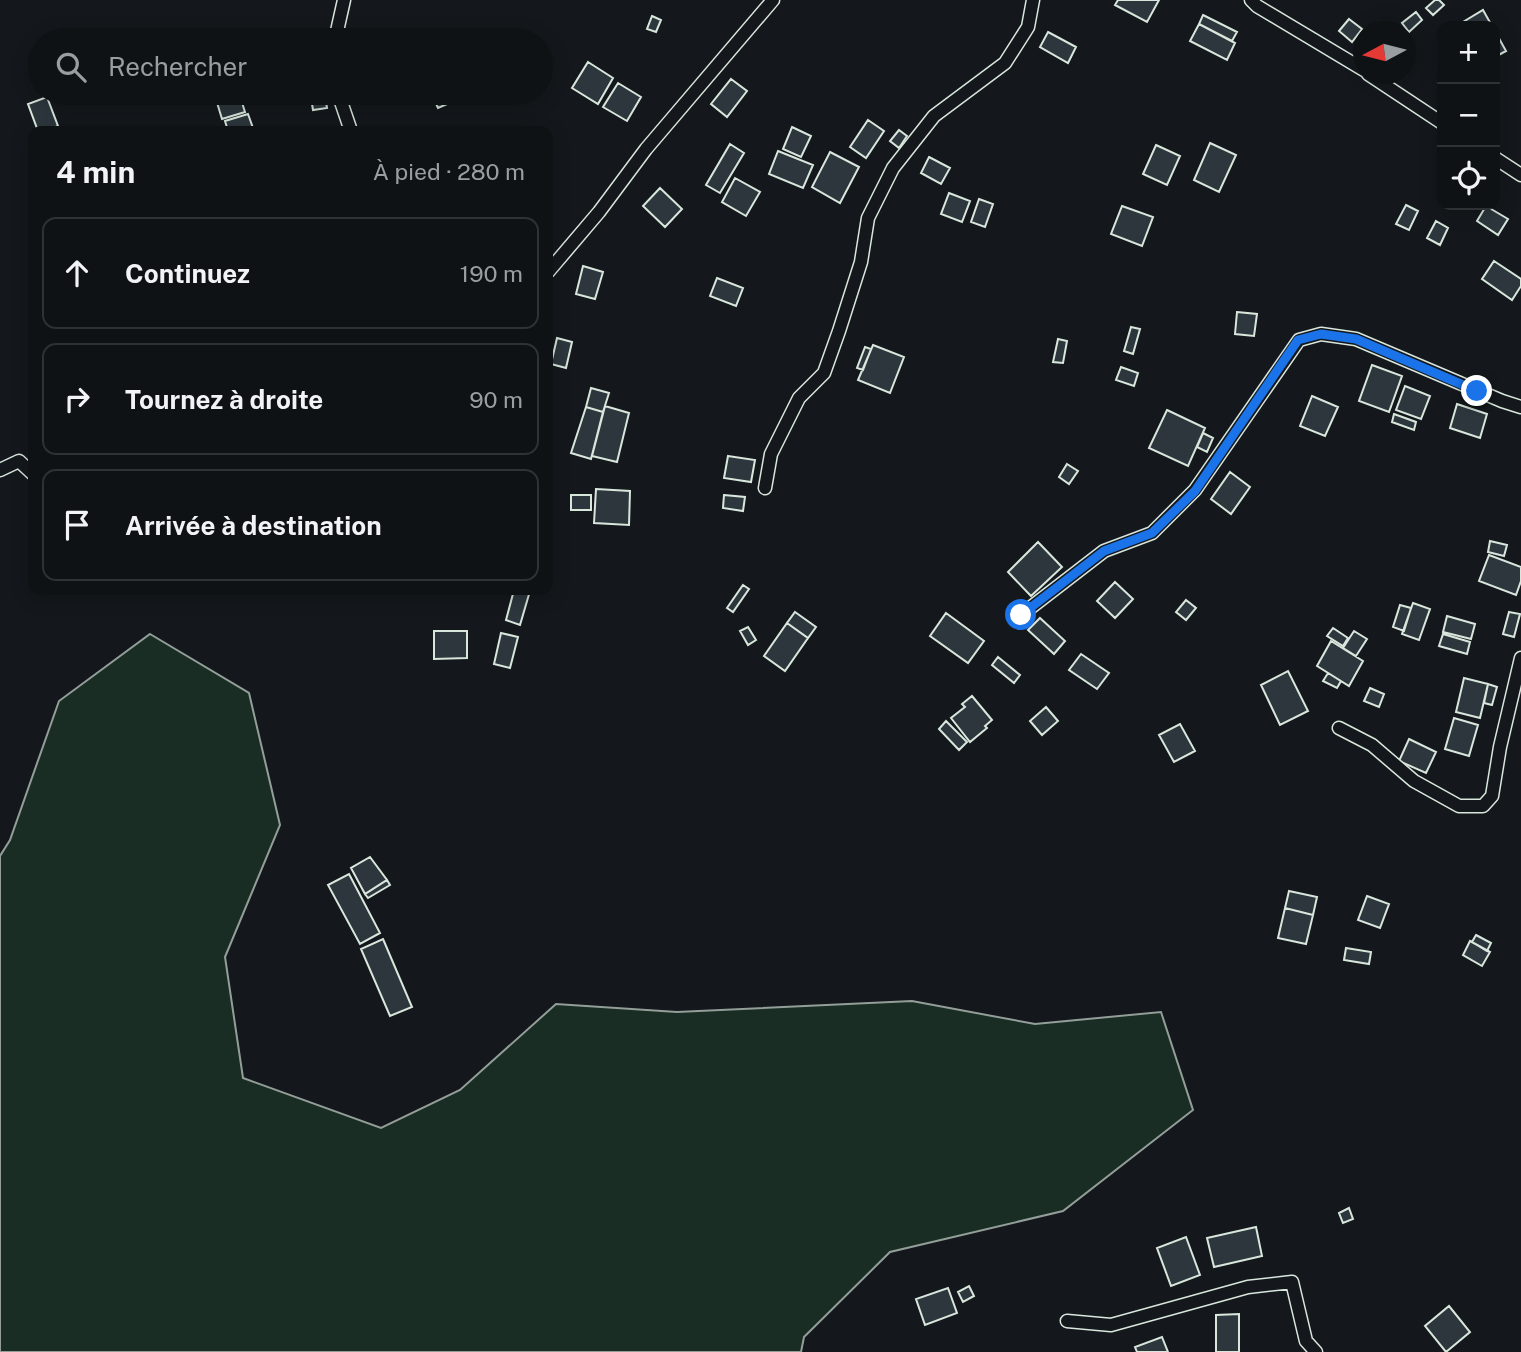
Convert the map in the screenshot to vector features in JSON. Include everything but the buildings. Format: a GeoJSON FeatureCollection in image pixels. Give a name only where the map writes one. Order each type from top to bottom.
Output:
{"type":"FeatureCollection","features":[{"type":"Feature","properties":{"kind":"street"},"geometry":{"type":"LineString","coordinates":[[338,28],[344,0]]}},
{"type":"Feature","properties":{"kind":"street"},"geometry":{"type":"LineString","coordinates":[[553,266],[599,212],[646,149],[773,0]]}},
{"type":"Feature","properties":{"kind":"street"},"geometry":{"type":"LineString","coordinates":[[765,488],[771,454],[799,398],[824,373],[861,262],[868,218],[893,168],[934,116],[1005,63],[1028,27],[1033,0]]}},
{"type":"Feature","properties":{"kind":"street"},"geometry":{"type":"LineString","coordinates":[[1251,0],[1353,64]]}},
{"type":"Feature","properties":{"kind":"street"},"geometry":{"type":"LineString","coordinates":[[1383,84],[1437,120]]}},
{"type":"Feature","properties":{"kind":"street"},"geometry":{"type":"LineString","coordinates":[[342,105],[349,126]]}},
{"type":"Feature","properties":{"kind":"street"},"geometry":{"type":"LineString","coordinates":[[1500,161],[1521,175]]}},
{"type":"Feature","properties":{"kind":"street"},"geometry":{"type":"LineString","coordinates":[[1021,615],[1104,551],[1152,533],[1195,491],[1298,340],[1321,334],[1356,339],[1521,407]]}},
{"type":"Feature","properties":{"kind":"street"},"geometry":{"type":"LineString","coordinates":[[0,470],[19,461],[28,469]]}},
{"type":"Feature","properties":{"kind":"street"},"geometry":{"type":"LineString","coordinates":[[1339,728],[1372,746],[1414,781],[1459,806],[1483,806],[1492,796],[1500,747],[1521,658]]}},
{"type":"Feature","properties":{"kind":"street"},"geometry":{"type":"LineString","coordinates":[[1067,1321],[1111,1325],[1248,1287],[1292,1282],[1306,1341],[1316,1352]]}},
{"type":"Feature","properties":{"kind":"green space"},"geometry":{"type":"Polygon","coordinates":[[[150,634],[249,693],[280,825],[225,957],[243,1078],[381,1128],[460,1090],[556,1004],[677,1012],[912,1001],[1035,1024],[1161,1012],[1193,1110],[1063,1211],[890,1252],[804,1337],[801,1352],[0,1352],[0,856],[10,840],[59,701],[150,634]]]}},
{"type":"Feature","properties":{"kind":"route"},"geometry":{"type":"LineString","coordinates":[[1021,615],[1104,551],[1152,533],[1195,491],[1298,340],[1321,334],[1356,339],[1477,391]]}}]}
